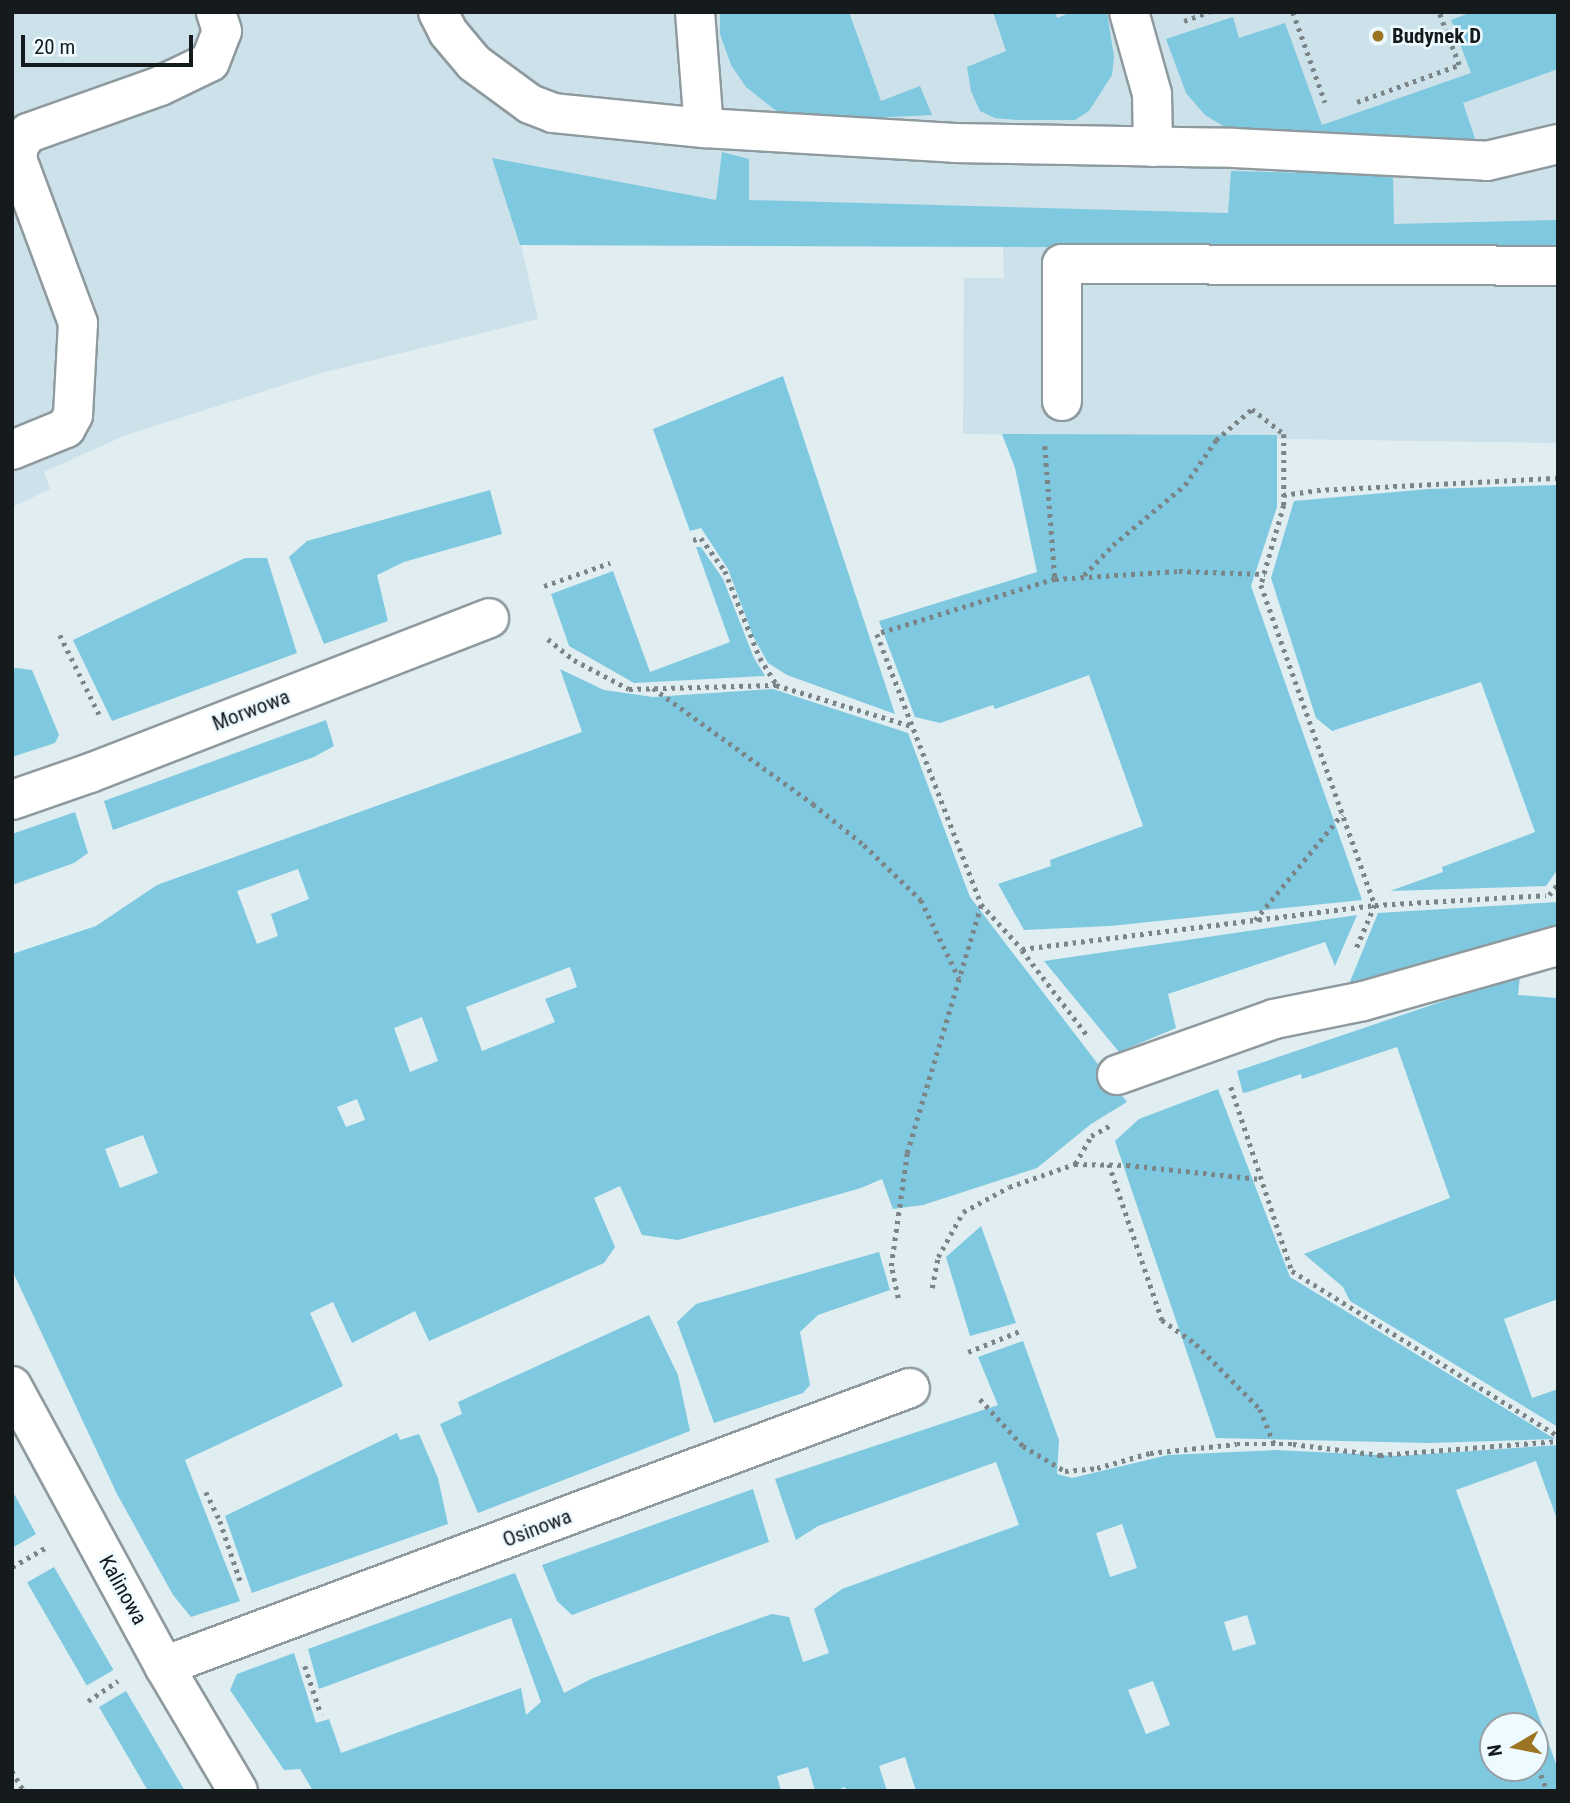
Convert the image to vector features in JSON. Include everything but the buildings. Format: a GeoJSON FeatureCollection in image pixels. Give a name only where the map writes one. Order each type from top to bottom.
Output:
{"type":"FeatureCollection","features":[{"type":"Feature","properties":{"kind":"street"},"geometry":{"type":"LineString","coordinates":[[12,450],[66,428],[72,415],[78,323],[17,159],[19,145],[28,133],[160,86],[210,62],[222,31],[216,12]]}},
{"type":"Feature","properties":{"kind":"street"},"geometry":{"type":"LineString","coordinates":[[438,12],[448,32],[474,62],[530,104],[553,113],[704,128],[955,143],[1234,148],[1487,161],[1558,144]]}},
{"type":"Feature","properties":{"kind":"street"},"geometry":{"type":"LineString","coordinates":[[695,12],[704,128]]}},
{"type":"Feature","properties":{"kind":"street"},"geometry":{"type":"LineString","coordinates":[[1129,12],[1152,94],[1153,147]]}},
{"type":"Feature","properties":{"kind":"street"},"geometry":{"type":"LineString","coordinates":[[1062,401],[1062,264],[1558,266]]}},
{"type":"Feature","properties":{"kind":"street","name":"Morwowa"},"geometry":{"type":"LineString","coordinates":[[12,800],[90,773],[489,618]]}},
{"type":"Feature","properties":{"kind":"street"},"geometry":{"type":"LineString","coordinates":[[1117,1076],[1274,1019],[1332,1007],[1558,946]]}},
{"type":"Feature","properties":{"kind":"street","name":"Kalinowa"},"geometry":{"type":"LineString","coordinates":[[12,1386],[164,1666],[239,1791]]}},
{"type":"Feature","properties":{"kind":"street","name":"Osinowa"},"geometry":{"type":"LineString","coordinates":[[164,1666],[910,1388]]}},
{"type":"Feature","properties":{"kind":"path"},"geometry":{"type":"LineString","coordinates":[[1293,12],[1329,112]]}},
{"type":"Feature","properties":{"kind":"path"},"geometry":{"type":"LineString","coordinates":[[1355,103],[1459,65],[1439,13],[1443,12]]}},
{"type":"Feature","properties":{"kind":"path"},"geometry":{"type":"LineString","coordinates":[[1055,579],[1045,436],[1062,401]]}},
{"type":"Feature","properties":{"kind":"path"},"geometry":{"type":"LineString","coordinates":[[1084,575],[1113,545],[1185,485],[1216,440],[1252,409],[1284,434],[1284,505],[1261,585],[1375,905],[1332,1007]]}},
{"type":"Feature","properties":{"kind":"path"},"geometry":{"type":"LineString","coordinates":[[1283,495],[1330,489],[1558,478]]}},
{"type":"Feature","properties":{"kind":"path"},"geometry":{"type":"LineString","coordinates":[[694,540],[701,538],[725,571],[760,658],[776,685]]}},
{"type":"Feature","properties":{"kind":"path"},"geometry":{"type":"LineString","coordinates":[[544,586],[610,563]]}},
{"type":"Feature","properties":{"kind":"path"},"geometry":{"type":"LineString","coordinates":[[1075,1164],[1091,1136],[1141,1108],[1022,949],[981,904],[877,634],[1055,579],[1084,575],[1179,571],[1265,574]]}},
{"type":"Feature","properties":{"kind":"path"},"geometry":{"type":"LineString","coordinates":[[60,635],[101,719]]}},
{"type":"Feature","properties":{"kind":"path"},"geometry":{"type":"LineString","coordinates":[[548,639],[574,660],[629,689],[776,685],[913,726]]}},
{"type":"Feature","properties":{"kind":"path"},"geometry":{"type":"LineString","coordinates":[[653,688],[813,804],[864,845],[921,900],[959,978]]}},
{"type":"Feature","properties":{"kind":"path"},"geometry":{"type":"LineString","coordinates":[[1255,920],[1342,814]]}},
{"type":"Feature","properties":{"kind":"path"},"geometry":{"type":"LineString","coordinates":[[1549,895],[1558,884]]}},
{"type":"Feature","properties":{"kind":"path"},"geometry":{"type":"LineString","coordinates":[[1022,949],[1375,905],[1558,894]]}},
{"type":"Feature","properties":{"kind":"path"},"geometry":{"type":"LineString","coordinates":[[898,1298],[891,1266],[907,1153],[981,904]]}},
{"type":"Feature","properties":{"kind":"path"},"geometry":{"type":"LineString","coordinates":[[1229,1080],[1292,1271],[1558,1439]]}},
{"type":"Feature","properties":{"kind":"path"},"geometry":{"type":"LineString","coordinates":[[932,1288],[938,1257],[963,1212],[1009,1188],[1075,1164],[1109,1164],[1261,1179]]}},
{"type":"Feature","properties":{"kind":"path"},"geometry":{"type":"LineString","coordinates":[[1109,1164],[1162,1320],[1196,1344],[1260,1409],[1273,1444]]}},
{"type":"Feature","properties":{"kind":"path"},"geometry":{"type":"LineString","coordinates":[[968,1352],[1020,1331]]}},
{"type":"Feature","properties":{"kind":"path"},"geometry":{"type":"LineString","coordinates":[[980,1399],[1024,1446],[1065,1471],[1097,1468],[1150,1453],[1237,1444],[1273,1444],[1380,1455],[1558,1439]]}},
{"type":"Feature","properties":{"kind":"path"},"geometry":{"type":"LineString","coordinates":[[206,1492],[220,1521],[244,1592]]}},
{"type":"Feature","properties":{"kind":"path"},"geometry":{"type":"LineString","coordinates":[[301,1657],[321,1714]]}},
{"type":"Feature","properties":{"kind":"path"},"geometry":{"type":"LineString","coordinates":[[88,1701],[119,1680]]}},
{"type":"Feature","properties":{"kind":"path"},"geometry":{"type":"LineString","coordinates":[[12,1771],[24,1791]]}},
{"type":"Feature","properties":{"kind":"shaded area"},"geometry":{"type":"Polygon","coordinates":[[[12,12],[1558,12],[1558,443],[963,434],[964,278],[1004,278],[1003,247],[521,245],[538,319],[321,373],[126,435],[44,472],[50,489],[12,507],[12,12]]]}},
{"type":"Feature","properties":{"kind":"shaded area"},"geometry":{"type":"Polygon","coordinates":[[[720,12],[849,12],[881,101],[920,86],[932,115],[806,121],[775,110],[746,87],[731,65],[720,34],[720,12]]]}},
{"type":"Feature","properties":{"kind":"shaded area"},"geometry":{"type":"Polygon","coordinates":[[[993,12],[1055,12],[1057,18],[1072,12],[1107,12],[1114,57],[1112,75],[1089,111],[1075,120],[1017,120],[995,118],[980,111],[971,91],[967,67],[1006,51],[993,12]]]}},
{"type":"Feature","properties":{"kind":"shaded area"},"geometry":{"type":"Polygon","coordinates":[[[1472,12],[1558,12],[1558,69],[1463,103],[1478,147],[1238,135],[1205,115],[1186,93],[1166,39],[1233,17],[1239,38],[1285,23],[1322,125],[1471,73],[1451,20],[1472,12]]]}},
{"type":"Feature","properties":{"kind":"shaded area"},"geometry":{"type":"Polygon","coordinates":[[[722,152],[749,159],[749,200],[1228,213],[1231,171],[1393,175],[1394,224],[1558,220],[1558,249],[520,245],[492,158],[716,200],[722,152]]]}},
{"type":"Feature","properties":{"kind":"shaded area"},"geometry":{"type":"Polygon","coordinates":[[[783,376],[895,714],[787,675],[768,663],[753,636],[728,569],[701,528],[690,531],[653,429],[783,376]]]}},
{"type":"Feature","properties":{"kind":"shaded area"},"geometry":{"type":"Polygon","coordinates":[[[1002,434],[1277,435],[1277,507],[1251,586],[1362,900],[1110,926],[1024,930],[998,884],[1051,866],[1050,860],[1143,826],[1089,675],[995,709],[993,705],[940,723],[915,717],[879,621],[1037,572],[1015,468],[1002,434]]]}},
{"type":"Feature","properties":{"kind":"shaded area"},"geometry":{"type":"Polygon","coordinates":[[[1558,485],[1558,869],[1546,886],[1390,891],[1443,872],[1442,867],[1535,832],[1481,682],[1332,731],[1316,718],[1271,578],[1294,501],[1428,489],[1558,485]]]}},
{"type":"Feature","properties":{"kind":"shaded area"},"geometry":{"type":"Polygon","coordinates":[[[490,490],[502,534],[404,562],[377,575],[388,621],[324,644],[289,557],[307,541],[490,490]]]}},
{"type":"Feature","properties":{"kind":"shaded area"},"geometry":{"type":"Polygon","coordinates":[[[696,547],[701,547],[723,579],[754,658],[765,676],[634,683],[569,646],[551,594],[613,571],[650,672],[730,642],[696,547]]]}},
{"type":"Feature","properties":{"kind":"shaded area"},"geometry":{"type":"Polygon","coordinates":[[[245,558],[267,558],[297,653],[112,721],[73,640],[245,558]]]}},
{"type":"Feature","properties":{"kind":"shaded area"},"geometry":{"type":"Polygon","coordinates":[[[12,669],[32,670],[59,735],[55,743],[12,757],[12,669]]]}},
{"type":"Feature","properties":{"kind":"shaded area"},"geometry":{"type":"Polygon","coordinates":[[[560,669],[604,690],[653,697],[773,689],[908,733],[970,897],[1127,1102],[1091,1124],[1037,1168],[923,1205],[893,1209],[882,1179],[861,1188],[678,1240],[642,1235],[620,1186],[594,1198],[615,1247],[604,1263],[429,1341],[415,1311],[352,1343],[333,1302],[310,1313],[343,1386],[185,1460],[240,1601],[191,1617],[173,1595],[117,1494],[12,1270],[12,954],[96,926],[157,885],[582,732],[560,669]],[[298,869],[237,891],[257,944],[278,936],[271,914],[309,899],[298,869]],[[570,967],[466,1007],[482,1051],[555,1022],[545,999],[577,987],[570,967]],[[422,1017],[394,1028],[410,1072],[438,1061],[422,1017]],[[357,1099],[337,1107],[346,1127],[365,1120],[357,1099]],[[143,1135],[105,1149],[120,1188],[158,1173],[143,1135]]]}},
{"type":"Feature","properties":{"kind":"shaded area"},"geometry":{"type":"Polygon","coordinates":[[[326,720],[334,746],[314,757],[113,830],[104,801],[326,720]]]}},
{"type":"Feature","properties":{"kind":"shaded area"},"geometry":{"type":"Polygon","coordinates":[[[75,812],[88,853],[74,863],[12,885],[12,834],[75,812]]]}},
{"type":"Feature","properties":{"kind":"shaded area"},"geometry":{"type":"Polygon","coordinates":[[[1558,902],[1558,935],[1358,990],[1349,984],[1378,913],[1558,902]]]}},
{"type":"Feature","properties":{"kind":"shaded area"},"geometry":{"type":"Polygon","coordinates":[[[1357,915],[1335,966],[1325,942],[1168,994],[1176,1028],[1119,1052],[1044,961],[1357,915]]]}},
{"type":"Feature","properties":{"kind":"shaded area"},"geometry":{"type":"Polygon","coordinates":[[[1520,975],[1518,995],[1558,998],[1558,1299],[1504,1319],[1532,1398],[1558,1389],[1558,1427],[1350,1301],[1343,1287],[1304,1254],[1450,1198],[1397,1047],[1302,1079],[1301,1074],[1243,1093],[1237,1071],[1520,975]]]}},
{"type":"Feature","properties":{"kind":"shaded area"},"geometry":{"type":"Polygon","coordinates":[[[1218,1089],[1290,1277],[1555,1439],[1428,1443],[1216,1438],[1115,1141],[1139,1119],[1218,1089]]]}},
{"type":"Feature","properties":{"kind":"shaded area"},"geometry":{"type":"Polygon","coordinates":[[[981,1226],[1016,1323],[970,1336],[946,1257],[981,1226]]]}},
{"type":"Feature","properties":{"kind":"shaded area"},"geometry":{"type":"Polygon","coordinates":[[[879,1252],[890,1290],[818,1315],[800,1332],[810,1385],[803,1393],[714,1423],[677,1322],[696,1304],[879,1252]]]}},
{"type":"Feature","properties":{"kind":"shaded area"},"geometry":{"type":"Polygon","coordinates":[[[649,1315],[678,1375],[690,1431],[478,1513],[440,1424],[462,1414],[458,1402],[649,1315]]]}},
{"type":"Feature","properties":{"kind":"shaded area"},"geometry":{"type":"Polygon","coordinates":[[[1023,1341],[1059,1440],[1057,1474],[1072,1478],[1168,1455],[1275,1450],[1399,1456],[1558,1445],[1558,1522],[1536,1461],[1456,1490],[1537,1712],[1479,1712],[1479,1782],[1549,1782],[1549,1744],[1558,1769],[1558,1791],[916,1791],[905,1757],[879,1766],[887,1791],[847,1791],[845,1787],[835,1791],[815,1791],[808,1767],[777,1776],[781,1791],[313,1791],[300,1769],[284,1770],[230,1690],[237,1674],[294,1653],[316,1723],[329,1719],[341,1753],[521,1688],[526,1715],[541,1702],[511,1618],[319,1689],[308,1649],[515,1573],[564,1693],[593,1678],[772,1614],[789,1617],[803,1662],[829,1653],[814,1609],[842,1589],[1019,1525],[996,1462],[818,1526],[796,1540],[775,1479],[998,1405],[978,1357],[1023,1341]],[[1122,1524],[1096,1533],[1110,1577],[1137,1568],[1122,1524]],[[1247,1615],[1224,1622],[1233,1651],[1256,1644],[1247,1615]],[[1153,1681],[1128,1690],[1146,1734],[1170,1725],[1153,1681]]]}},
{"type":"Feature","properties":{"kind":"shaded area"},"geometry":{"type":"Polygon","coordinates":[[[397,1433],[400,1440],[419,1434],[438,1478],[448,1524],[252,1593],[225,1516],[397,1433]]]}},
{"type":"Feature","properties":{"kind":"shaded area"},"geometry":{"type":"Polygon","coordinates":[[[753,1489],[769,1542],[572,1615],[557,1601],[542,1565],[753,1489]]]}},
{"type":"Feature","properties":{"kind":"shaded area"},"geometry":{"type":"Polygon","coordinates":[[[12,1490],[36,1534],[12,1548],[12,1490]]]}},
{"type":"Feature","properties":{"kind":"shaded area"},"geometry":{"type":"Polygon","coordinates":[[[54,1567],[114,1670],[87,1686],[27,1582],[54,1567]]]}},
{"type":"Feature","properties":{"kind":"shaded area"},"geometry":{"type":"Polygon","coordinates":[[[126,1691],[185,1791],[148,1791],[99,1707],[126,1691]]]}},
{"type":"Feature","properties":{"kind":"place","name":"Budynek D"},"geometry":{"type":"Point","coordinates":[1378,36]}}]}
